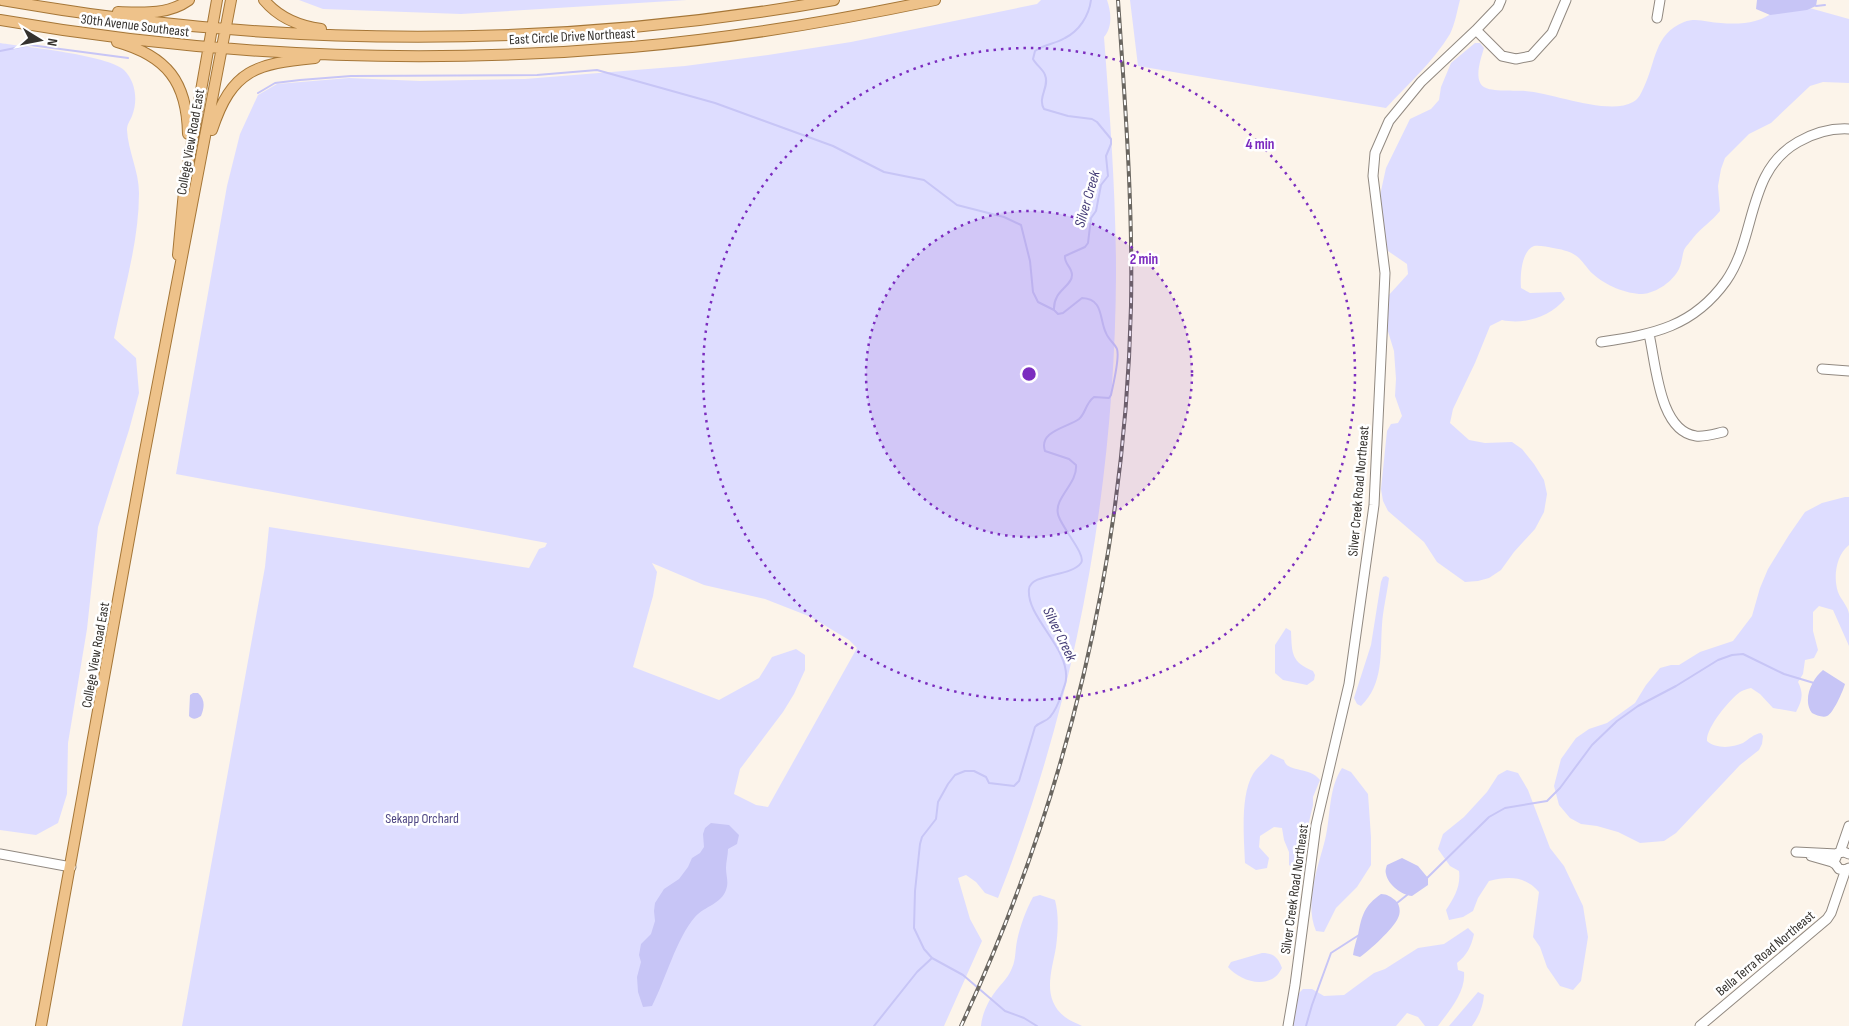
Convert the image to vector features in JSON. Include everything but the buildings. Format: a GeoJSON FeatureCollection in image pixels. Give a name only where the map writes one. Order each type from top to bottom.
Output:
{"type":"FeatureCollection","features":[{"type":"Feature","properties":{"kind":"main road","name":"30th Avenue Southeast"},"geometry":{"type":"LineString","coordinates":[[2,0],[130,20],[226,29]]}},
{"type":"Feature","properties":{"kind":"main road"},"geometry":{"type":"LineString","coordinates":[[69,11],[151,12],[172,9],[190,0]]}},
{"type":"Feature","properties":{"kind":"main road","name":"College View Road East"},"geometry":{"type":"LineString","coordinates":[[175,289],[185,182],[217,0]]}},
{"type":"Feature","properties":{"kind":"main road","name":"College View Road East"},"geometry":{"type":"LineString","coordinates":[[41,1026],[175,289],[185,247],[231,0]]}},
{"type":"Feature","properties":{"kind":"main road"},"geometry":{"type":"LineString","coordinates":[[264,0],[281,16],[299,24],[318,29],[372,36]]}},
{"type":"Feature","properties":{"kind":"main road","name":"East Circle Drive Northeast"},"geometry":{"type":"LineString","coordinates":[[226,29],[372,36],[485,36],[616,29],[710,19],[834,0]]}},
{"type":"Feature","properties":{"kind":"main road","name":"East Circle Drive Northeast"},"geometry":{"type":"LineString","coordinates":[[208,47],[348,55],[494,55],[633,47],[790,28],[935,0]]}},
{"type":"Feature","properties":{"kind":"main road","name":"30th Avenue Southeast"},"geometry":{"type":"LineString","coordinates":[[0,20],[62,30],[208,47]]}},
{"type":"Feature","properties":{"kind":"main road"},"geometry":{"type":"LineString","coordinates":[[62,30],[135,48],[158,60],[170,71],[182,92],[186,107],[188,144],[185,182]]}},
{"type":"Feature","properties":{"kind":"main road"},"geometry":{"type":"LineString","coordinates":[[200,166],[222,103],[230,89],[245,75],[272,63],[348,55]]}},
{"type":"Feature","properties":{"kind":"street","name":"Silver Creek Road Northeast"},"geometry":{"type":"LineString","coordinates":[[1288,1026],[1316,825],[1349,684],[1374,505],[1385,273],[1373,176],[1374,153],[1389,120],[1421,82],[1498,7],[1501,0]]}},
{"type":"Feature","properties":{"kind":"street"},"geometry":{"type":"LineString","coordinates":[[1476,30],[1502,56],[1516,59],[1531,56],[1552,33],[1566,0]]}},
{"type":"Feature","properties":{"kind":"street"},"geometry":{"type":"LineString","coordinates":[[1657,18],[1660,0]]}},
{"type":"Feature","properties":{"kind":"street"},"geometry":{"type":"LineString","coordinates":[[1601,342],[1649,334],[1670,328],[1705,304],[1727,280],[1738,258],[1761,184],[1766,174],[1783,152],[1794,144],[1817,134],[1830,130],[1849,129]]}},
{"type":"Feature","properties":{"kind":"street"},"geometry":{"type":"LineString","coordinates":[[1649,334],[1662,395],[1671,420],[1677,428],[1696,436],[1723,432]]}},
{"type":"Feature","properties":{"kind":"street"},"geometry":{"type":"LineString","coordinates":[[1822,369],[1849,371]]}},
{"type":"Feature","properties":{"kind":"street"},"geometry":{"type":"LineString","coordinates":[[1849,826],[1842,854],[1800,852],[1842,870],[1849,868]]}},
{"type":"Feature","properties":{"kind":"street"},"geometry":{"type":"LineString","coordinates":[[0,854],[71,867]]}},
{"type":"Feature","properties":{"kind":"street","name":"Bella Terra Road Northeast"},"geometry":{"type":"LineString","coordinates":[[1700,1026],[1832,913],[1837,894],[1835,858],[1842,854]]}},
{"type":"Feature","properties":{"kind":"street","name":"Bella Terra Road Northeast"},"geometry":{"type":"LineString","coordinates":[[1837,894],[1842,887],[1845,872],[1849,868]]}},
{"type":"Feature","properties":{"kind":"green space"},"geometry":{"type":"Polygon","coordinates":[[[299,0],[687,0],[461,14],[323,9],[299,0]]]}},
{"type":"Feature","properties":{"kind":"green space","name":"Sekapp Orchard"},"geometry":{"type":"Polygon","coordinates":[[[1041,0],[1107,0],[1109,9],[1110,24],[1104,37],[1114,185],[1116,274],[1114,354],[1108,433],[1099,513],[1086,592],[1049,748],[1025,824],[998,898],[985,893],[976,882],[966,875],[958,878],[970,919],[982,941],[944,1026],[182,1026],[265,567],[269,527],[529,568],[539,549],[545,547],[547,543],[176,474],[227,186],[240,134],[258,95],[277,84],[349,78],[420,81],[525,79],[685,66],[851,42],[1037,4],[1041,0]],[[652,563],[657,572],[653,596],[633,667],[719,700],[759,678],[772,657],[796,649],[805,655],[805,670],[794,694],[783,712],[740,769],[734,794],[756,805],[768,807],[857,648],[849,640],[811,617],[765,599],[704,585],[652,563]]]}},
{"type":"Feature","properties":{"kind":"green space"},"geometry":{"type":"Polygon","coordinates":[[[1130,0],[1460,0],[1450,34],[1428,63],[1386,108],[1138,66],[1130,0]]]}},
{"type":"Feature","properties":{"kind":"green space"},"geometry":{"type":"Polygon","coordinates":[[[1806,7],[1849,19],[1849,83],[1823,82],[1810,86],[1771,123],[1749,134],[1725,158],[1718,186],[1720,211],[1696,234],[1686,247],[1679,269],[1669,282],[1659,289],[1648,293],[1629,292],[1603,282],[1578,257],[1567,251],[1534,246],[1526,253],[1521,271],[1521,288],[1530,293],[1561,292],[1565,299],[1552,311],[1536,318],[1519,321],[1502,320],[1490,326],[1453,409],[1450,423],[1469,440],[1485,443],[1512,442],[1522,449],[1544,480],[1547,494],[1544,512],[1535,529],[1501,570],[1489,578],[1465,582],[1437,562],[1424,542],[1388,511],[1383,501],[1381,489],[1387,431],[1391,424],[1398,423],[1402,416],[1395,396],[1394,351],[1386,325],[1388,296],[1408,274],[1407,264],[1388,251],[1384,237],[1379,200],[1386,168],[1410,119],[1431,109],[1439,100],[1441,87],[1451,63],[1475,43],[1480,43],[1484,48],[1478,74],[1481,84],[1487,89],[1537,93],[1596,105],[1623,106],[1633,102],[1640,96],[1661,41],[1674,27],[1693,20],[1716,23],[1747,23],[1779,11],[1806,7]]]}},
{"type":"Feature","properties":{"kind":"green space"},"geometry":{"type":"Polygon","coordinates":[[[0,43],[46,49],[102,60],[124,70],[131,80],[135,92],[134,110],[127,130],[139,185],[138,211],[130,266],[114,338],[136,358],[139,393],[98,527],[87,629],[68,743],[67,794],[58,823],[36,835],[0,830],[0,43]]]}},
{"type":"Feature","properties":{"kind":"green space"},"geometry":{"type":"Polygon","coordinates":[[[1849,497],[1849,545],[1838,560],[1836,580],[1838,592],[1849,614],[1849,646],[1833,610],[1819,606],[1813,612],[1813,631],[1818,650],[1814,658],[1805,660],[1803,674],[1798,682],[1801,697],[1796,712],[1773,708],[1760,694],[1751,688],[1741,691],[1735,696],[1714,722],[1707,741],[1711,744],[1729,747],[1743,743],[1761,733],[1763,736],[1762,744],[1759,750],[1740,765],[1676,833],[1664,841],[1640,843],[1618,832],[1581,824],[1570,818],[1559,805],[1554,786],[1561,759],[1576,738],[1589,729],[1607,723],[1635,703],[1646,685],[1660,668],[1679,665],[1700,652],[1733,641],[1752,616],[1768,569],[1805,512],[1822,503],[1849,497]]]}},
{"type":"Feature","properties":{"kind":"green space"},"geometry":{"type":"Polygon","coordinates":[[[1383,577],[1389,578],[1379,668],[1374,688],[1361,706],[1357,704],[1354,698],[1371,645],[1381,582],[1383,577]]]}},
{"type":"Feature","properties":{"kind":"green space"},"geometry":{"type":"Polygon","coordinates":[[[1286,628],[1291,631],[1294,656],[1300,664],[1313,671],[1315,675],[1314,680],[1307,685],[1283,680],[1275,673],[1275,645],[1286,628]]]}},
{"type":"Feature","properties":{"kind":"green space"},"geometry":{"type":"Polygon","coordinates":[[[1271,754],[1284,760],[1289,767],[1310,773],[1320,780],[1313,797],[1303,862],[1292,867],[1289,865],[1289,852],[1282,828],[1274,827],[1260,836],[1259,847],[1269,858],[1267,868],[1256,870],[1245,863],[1244,805],[1253,774],[1271,754]]]}},
{"type":"Feature","properties":{"kind":"green space"},"geometry":{"type":"Polygon","coordinates":[[[1342,768],[1351,772],[1368,794],[1371,865],[1357,887],[1336,908],[1324,932],[1316,931],[1311,908],[1313,885],[1327,831],[1334,785],[1342,768]]]}},
{"type":"Feature","properties":{"kind":"green space"},"geometry":{"type":"Polygon","coordinates":[[[1507,770],[1518,773],[1528,790],[1550,848],[1564,866],[1583,906],[1588,937],[1581,981],[1573,990],[1560,986],[1547,967],[1540,947],[1533,937],[1539,892],[1528,883],[1510,878],[1489,881],[1478,898],[1473,911],[1463,917],[1449,920],[1446,910],[1456,892],[1459,882],[1459,871],[1450,866],[1438,849],[1443,834],[1464,817],[1487,792],[1498,775],[1507,770]]]}},
{"type":"Feature","properties":{"kind":"green space"},"geometry":{"type":"Polygon","coordinates":[[[1040,895],[1055,900],[1057,911],[1057,941],[1050,984],[1053,1001],[1065,1017],[1082,1026],[981,1026],[990,1000],[1012,968],[1018,935],[1028,907],[1033,897],[1040,895]]]}},
{"type":"Feature","properties":{"kind":"green space"},"geometry":{"type":"Polygon","coordinates":[[[1468,928],[1474,934],[1473,939],[1466,954],[1457,963],[1458,970],[1464,972],[1460,994],[1438,1026],[1425,1026],[1418,1017],[1407,1013],[1396,1026],[1290,1026],[1298,994],[1303,989],[1312,989],[1324,996],[1344,995],[1374,973],[1385,969],[1418,948],[1444,944],[1468,928]]]}},
{"type":"Feature","properties":{"kind":"green space"},"geometry":{"type":"Polygon","coordinates":[[[1262,953],[1275,956],[1282,968],[1276,976],[1269,980],[1263,982],[1250,981],[1228,967],[1231,962],[1262,953]]]}},
{"type":"Feature","properties":{"kind":"green space"},"geometry":{"type":"Polygon","coordinates":[[[1478,992],[1484,995],[1477,1019],[1472,1026],[1449,1026],[1478,992]]]}},
{"type":"Feature","properties":{"kind":"shaded area"},"geometry":{"type":"Polygon","coordinates":[[[1757,0],[1817,0],[1816,6],[1807,10],[1770,15],[1756,9],[1757,0]]]}},
{"type":"Feature","properties":{"kind":"shaded area"},"geometry":{"type":"Polygon","coordinates":[[[1823,670],[1845,684],[1832,711],[1824,717],[1812,713],[1808,702],[1812,684],[1823,670]]]}},
{"type":"Feature","properties":{"kind":"shaded area"},"geometry":{"type":"Polygon","coordinates":[[[198,693],[204,704],[201,716],[195,719],[189,716],[190,695],[198,693]]]}},
{"type":"Feature","properties":{"kind":"shaded area"},"geometry":{"type":"Polygon","coordinates":[[[711,823],[729,825],[739,835],[737,844],[728,849],[726,890],[717,902],[699,913],[688,926],[652,1006],[643,1007],[638,992],[637,977],[641,962],[639,955],[641,944],[651,934],[655,921],[655,903],[664,889],[679,879],[692,858],[700,853],[704,847],[703,834],[705,828],[711,823]]]}},
{"type":"Feature","properties":{"kind":"shaded area"},"geometry":{"type":"Polygon","coordinates":[[[1402,858],[1418,866],[1428,878],[1428,885],[1412,896],[1396,889],[1387,878],[1387,865],[1402,858]]]}},
{"type":"Feature","properties":{"kind":"shaded area"},"geometry":{"type":"Polygon","coordinates":[[[1381,894],[1389,896],[1397,902],[1400,908],[1398,918],[1375,945],[1360,957],[1353,955],[1365,911],[1381,894]]]}},
{"type":"Feature","properties":{"kind":"waterway","name":"Silver Creek"},"geometry":{"type":"LineString","coordinates":[[1037,1026],[1024,1018],[1005,1011],[963,975],[932,958],[924,949],[914,928],[915,891],[922,837],[936,819],[938,802],[948,784],[955,775],[965,771],[974,771],[986,777],[989,783],[1014,786],[1019,781],[1035,727],[1048,719],[1054,712],[1066,681],[1065,667],[1061,655],[1034,610],[1030,600],[1029,589],[1031,584],[1037,580],[1069,571],[1081,563],[1082,559],[1058,514],[1059,502],[1076,472],[1076,465],[1069,459],[1045,451],[1044,444],[1050,434],[1079,419],[1094,397],[1109,398],[1111,395],[1118,353],[1106,333],[1097,306],[1089,299],[1082,298],[1063,313],[1058,314],[1054,310],[1056,298],[1069,283],[1072,275],[1065,256],[1085,247],[1088,243],[1091,218],[1096,211],[1101,185],[1108,176],[1106,156],[1111,139],[1097,122],[1092,119],[1068,116],[1044,109],[1042,100],[1046,79],[1044,73],[1033,59],[1035,51],[1061,40],[1079,27],[1086,17],[1091,0]]}},
{"type":"Feature","properties":{"kind":"waterway"},"geometry":{"type":"LineString","coordinates":[[1816,6],[1825,5]]}},
{"type":"Feature","properties":{"kind":"waterway"},"geometry":{"type":"LineString","coordinates":[[0,51],[30,45],[128,58]]}},
{"type":"Feature","properties":{"kind":"waterway"},"geometry":{"type":"LineString","coordinates":[[258,93],[275,83],[351,76],[537,75],[597,70],[715,103],[833,146],[884,172],[924,180],[957,205],[1004,217],[1021,225],[1030,261],[1033,292],[1038,302],[1054,310]]}},
{"type":"Feature","properties":{"kind":"waterway"},"geometry":{"type":"LineString","coordinates":[[1426,879],[1489,817],[1505,808],[1547,801],[1560,788],[1592,745],[1617,721],[1638,706],[1676,686],[1718,660],[1732,655],[1743,654],[1784,674],[1814,683]]}},
{"type":"Feature","properties":{"kind":"waterway"},"geometry":{"type":"LineString","coordinates":[[1397,903],[1407,895]]}},
{"type":"Feature","properties":{"kind":"waterway"},"geometry":{"type":"LineString","coordinates":[[1306,1026],[1331,953],[1359,935]]}},
{"type":"Feature","properties":{"kind":"waterway"},"geometry":{"type":"LineString","coordinates":[[874,1026],[917,972],[932,958]]}},
{"type":"Feature","properties":{"kind":"railway"},"geometry":{"type":"LineString","coordinates":[[961,1026],[998,940],[1031,853],[1060,765],[1084,675],[1103,584],[1117,492],[1126,399],[1131,306],[1128,153],[1118,0]]}}]}
